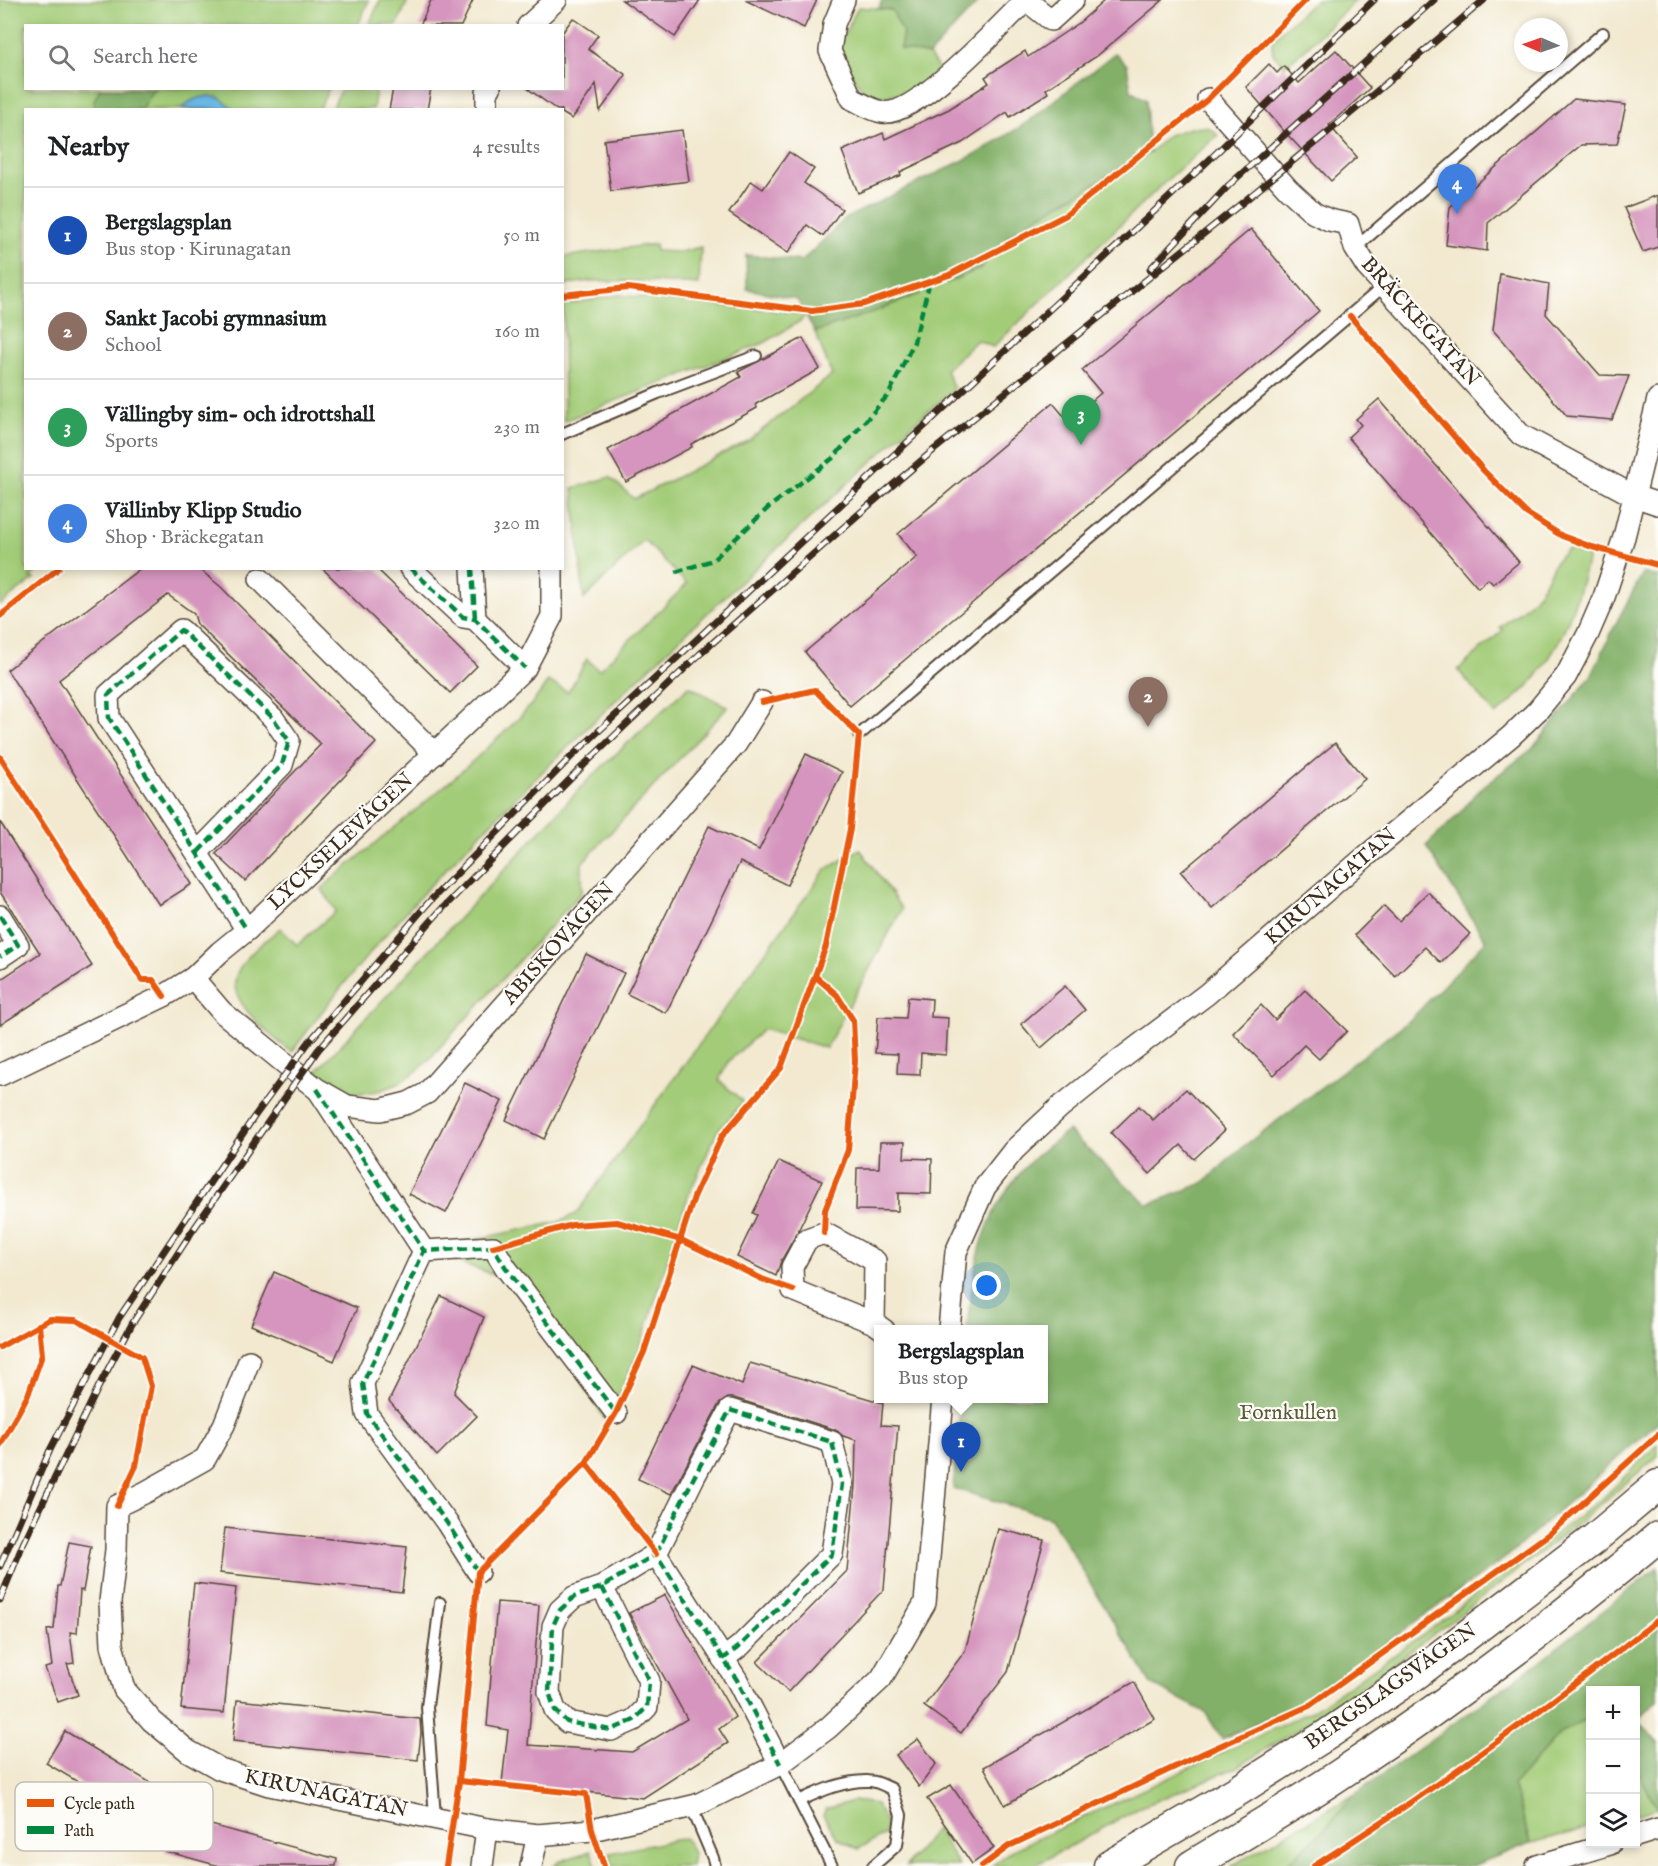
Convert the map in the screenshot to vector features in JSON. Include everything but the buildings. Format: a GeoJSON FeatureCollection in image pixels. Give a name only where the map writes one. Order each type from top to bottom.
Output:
{"type":"FeatureCollection","features":[{"type":"Feature","properties":{"kind":"main road","name":"BERGSLAGSVÄGEN"},"geometry":{"type":"LineString","coordinates":[[1109,1866],[1268,1772],[1416,1674],[1594,1539],[1658,1485]]}},
{"type":"Feature","properties":{"kind":"main road","name":"BERGSLAGSVÄGEN"},"geometry":{"type":"LineString","coordinates":[[1191,1866],[1339,1776],[1442,1704],[1539,1632],[1658,1538]]}},
{"type":"Feature","properties":{"kind":"street"},"geometry":{"type":"LineString","coordinates":[[530,24],[556,0]]}},
{"type":"Feature","properties":{"kind":"street"},"geometry":{"type":"LineString","coordinates":[[844,0],[834,24],[830,51],[852,99],[883,113],[904,108],[951,74],[1026,0],[1051,20],[1073,0]]}},
{"type":"Feature","properties":{"kind":"street"},"geometry":{"type":"LineString","coordinates":[[487,108],[489,90]]}},
{"type":"Feature","properties":{"kind":"street","name":"BRÄCKEGATAN"},"geometry":{"type":"LineString","coordinates":[[1208,99],[1287,189],[1314,213],[1329,220],[1348,224],[1355,248],[1367,267],[1521,435],[1634,496],[1658,504]]}},
{"type":"Feature","properties":{"kind":"street","name":"KIRUNAGATAN"},"geometry":{"type":"LineString","coordinates":[[949,1325],[956,1252],[985,1187],[1014,1150],[1059,1108],[1207,994],[1365,857],[1511,736],[1538,710],[1566,676],[1588,634],[1624,537],[1658,399]]}},
{"type":"Feature","properties":{"kind":"street"},"geometry":{"type":"LineString","coordinates":[[412,570],[463,617],[475,620],[525,668]]}},
{"type":"Feature","properties":{"kind":"street"},"geometry":{"type":"LineString","coordinates":[[472,570],[475,620]]}},
{"type":"Feature","properties":{"kind":"street","name":"LYCKSELEVÄGEN"},"geometry":{"type":"LineString","coordinates":[[0,1075],[164,996],[193,978],[220,952],[248,930],[525,668],[552,616],[552,570]]}},
{"type":"Feature","properties":{"kind":"street"},"geometry":{"type":"LineString","coordinates":[[260,579],[435,754]]}},
{"type":"Feature","properties":{"kind":"street","name":"LYCKSELEVÄGEN"},"geometry":{"type":"LineString","coordinates":[[198,852],[282,765],[289,741],[273,718],[181,630],[108,695],[109,718],[248,930]]}},
{"type":"Feature","properties":{"kind":"street","name":"ABISKOVÄGEN"},"geometry":{"type":"LineString","coordinates":[[193,978],[222,1012],[317,1089],[347,1106],[380,1110],[408,1103],[427,1093],[736,744],[762,702]]}},
{"type":"Feature","properties":{"kind":"street"},"geometry":{"type":"LineString","coordinates":[[0,916],[18,945],[0,957]]}},
{"type":"Feature","properties":{"kind":"street","name":"ABISKOVÄGEN"},"geometry":{"type":"LineString","coordinates":[[317,1089],[424,1251]]}},
{"type":"Feature","properties":{"kind":"street"},"geometry":{"type":"LineString","coordinates":[[877,1325],[793,1290],[792,1267],[807,1239],[824,1233],[875,1261],[879,1325]]}},
{"type":"Feature","properties":{"kind":"street"},"geometry":{"type":"LineString","coordinates":[[478,1572],[447,1523],[367,1414],[363,1383],[424,1251],[494,1247],[506,1268],[616,1413]]}},
{"type":"Feature","properties":{"kind":"street","name":"KIRUNAGATAN"},"geometry":{"type":"LineString","coordinates":[[249,1362],[224,1425],[205,1459],[117,1506],[116,1550],[110,1602],[112,1645],[124,1689],[153,1720],[188,1751],[220,1769],[269,1785],[487,1829],[538,1835],[592,1830],[691,1806],[780,1764],[828,1728],[881,1679],[925,1603],[943,1403]]}},
{"type":"Feature","properties":{"kind":"street"},"geometry":{"type":"LineString","coordinates":[[602,1587],[649,1681],[647,1707],[634,1720],[611,1730],[567,1722],[555,1710],[549,1692],[552,1626],[560,1610],[574,1597],[602,1587],[656,1554],[730,1410],[832,1442],[842,1484],[832,1554],[740,1646],[723,1659]]}},
{"type":"Feature","properties":{"kind":"street"},"geometry":{"type":"LineString","coordinates":[[656,1554],[737,1680],[780,1764]]}},
{"type":"Feature","properties":{"kind":"street"},"geometry":{"type":"LineString","coordinates":[[482,1866],[487,1829]]}},
{"type":"Feature","properties":{"kind":"street"},"geometry":{"type":"LineString","coordinates":[[1640,1834],[1658,1829]]}},
{"type":"Feature","properties":{"kind":"street"},"geometry":{"type":"LineString","coordinates":[[531,1866],[538,1835]]}},
{"type":"Feature","properties":{"kind":"street"},"geometry":{"type":"LineString","coordinates":[[1537,1866],[1597,1848]]}},
{"type":"Feature","properties":{"kind":"lane"},"geometry":{"type":"LineString","coordinates":[[1355,248],[1603,33]]}},
{"type":"Feature","properties":{"kind":"lane"},"geometry":{"type":"LineString","coordinates":[[859,735],[1384,286]]}},
{"type":"Feature","properties":{"kind":"lane"},"geometry":{"type":"LineString","coordinates":[[564,433],[658,393],[756,356]]}},
{"type":"Feature","properties":{"kind":"lane","name":"KIRUNAGATAN"},"geometry":{"type":"LineString","coordinates":[[435,1818],[427,1707],[440,1603]]}},
{"type":"Feature","properties":{"kind":"lane"},"geometry":{"type":"LineString","coordinates":[[780,1764],[832,1866]]}},
{"type":"Feature","properties":{"kind":"lane"},"geometry":{"type":"LineString","coordinates":[[799,1801],[845,1784],[872,1780],[892,1789],[901,1815],[897,1845],[873,1866]]}},
{"type":"Feature","properties":{"kind":"lane"},"geometry":{"type":"LineString","coordinates":[[691,1806],[715,1866]]}},
{"type":"Feature","properties":{"kind":"green space"},"geometry":{"type":"Polygon","coordinates":[[[0,0],[369,0],[358,24],[24,24],[24,90],[328,90],[320,108],[24,108],[24,570],[39,570],[30,577],[34,579],[0,605],[0,0]]]}},
{"type":"Feature","properties":{"kind":"green space"},"geometry":{"type":"Polygon","coordinates":[[[380,0],[408,0],[397,24],[369,24],[380,0]]]}},
{"type":"Feature","properties":{"kind":"green space"},"geometry":{"type":"Polygon","coordinates":[[[882,0],[980,0],[929,55],[900,49],[903,33],[892,10],[879,9],[882,0]]]}},
{"type":"Feature","properties":{"kind":"green space"},"geometry":{"type":"Polygon","coordinates":[[[1316,0],[1356,0],[1302,52],[1284,66],[1273,54],[1272,43],[1281,31],[1316,0]]]}},
{"type":"Feature","properties":{"kind":"green space"},"geometry":{"type":"Polygon","coordinates":[[[858,7],[892,10],[903,33],[900,49],[929,55],[940,71],[917,89],[884,97],[863,90],[846,67],[839,45],[858,7]]]}},
{"type":"Feature","properties":{"kind":"green space"},"geometry":{"type":"Polygon","coordinates":[[[1115,53],[1127,65],[1131,90],[1146,100],[1149,153],[1042,214],[1009,236],[980,269],[876,311],[815,332],[797,299],[747,289],[746,255],[802,261],[846,218],[978,153],[1025,124],[1115,53]]]}},
{"type":"Feature","properties":{"kind":"green space"},"geometry":{"type":"Polygon","coordinates":[[[99,90],[155,90],[142,108],[94,108],[94,100],[99,90]]]}},
{"type":"Feature","properties":{"kind":"green space"},"geometry":{"type":"Polygon","coordinates":[[[341,90],[376,90],[373,108],[332,108],[341,90]]]}},
{"type":"Feature","properties":{"kind":"green space"},"geometry":{"type":"Polygon","coordinates":[[[1207,127],[1218,135],[1166,181],[993,347],[977,340],[946,370],[954,389],[717,604],[486,828],[365,958],[292,1052],[254,1019],[238,997],[235,986],[239,969],[249,956],[280,928],[297,945],[336,911],[322,889],[332,879],[495,741],[527,709],[548,681],[568,692],[587,659],[599,670],[687,584],[644,540],[584,599],[573,488],[610,477],[634,499],[748,441],[832,375],[815,332],[876,311],[980,269],[1009,236],[1042,214],[1149,153],[1169,135],[1190,128],[1207,127]]]}},
{"type":"Feature","properties":{"kind":"green space"},"geometry":{"type":"Polygon","coordinates":[[[655,244],[656,251],[680,252],[701,247],[699,285],[637,281],[590,281],[564,285],[564,257],[655,244]]]}},
{"type":"Feature","properties":{"kind":"green space"},"geometry":{"type":"Polygon","coordinates":[[[619,295],[805,314],[802,320],[764,343],[564,421],[564,305],[619,295]]]}},
{"type":"Feature","properties":{"kind":"green space"},"geometry":{"type":"Polygon","coordinates":[[[1569,549],[1589,553],[1575,602],[1563,633],[1536,677],[1496,715],[1458,670],[1503,630],[1500,627],[1534,598],[1556,561],[1569,549]]]}},
{"type":"Feature","properties":{"kind":"green space","name":"Fornkullen"},"geometry":{"type":"Polygon","coordinates":[[[1643,573],[1658,577],[1658,1422],[1508,1556],[1309,1698],[1222,1739],[1205,1712],[1151,1684],[1051,1518],[953,1488],[961,1403],[1048,1403],[1048,1325],[968,1325],[977,1259],[983,1238],[991,1218],[1015,1179],[1036,1156],[1068,1131],[1148,1205],[1203,1183],[1240,1149],[1411,1019],[1486,941],[1426,846],[1456,817],[1481,788],[1532,749],[1591,676],[1643,573]]]}},
{"type":"Feature","properties":{"kind":"green space"},"geometry":{"type":"Polygon","coordinates":[[[689,686],[728,707],[582,863],[582,892],[421,1068],[398,1084],[379,1091],[352,1094],[312,1076],[587,781],[689,686]]]}},
{"type":"Feature","properties":{"kind":"green space"},"geometry":{"type":"Polygon","coordinates":[[[860,849],[902,909],[826,1048],[763,1029],[729,1061],[719,1080],[743,1102],[717,1132],[688,1196],[640,1348],[619,1395],[604,1418],[564,1353],[506,1279],[455,1261],[462,1242],[558,1222],[576,1214],[825,870],[860,849]]]}},
{"type":"Feature","properties":{"kind":"green space"},"geometry":{"type":"Polygon","coordinates":[[[1658,1444],[1658,1456],[1587,1516],[1440,1630],[1312,1721],[1235,1768],[1141,1807],[1034,1866],[992,1866],[1013,1850],[1310,1712],[1423,1635],[1604,1497],[1658,1444]]]}},
{"type":"Feature","properties":{"kind":"green space"},"geometry":{"type":"Polygon","coordinates":[[[1658,1567],[1658,1700],[1640,1717],[1640,1686],[1586,1686],[1586,1720],[1561,1732],[1513,1785],[1531,1843],[1472,1866],[1285,1866],[1326,1828],[1354,1795],[1539,1662],[1658,1567]]]}},
{"type":"Feature","properties":{"kind":"green space"},"geometry":{"type":"Polygon","coordinates":[[[1586,1720],[1586,1829],[1531,1843],[1513,1785],[1561,1732],[1586,1720]]]}},
{"type":"Feature","properties":{"kind":"green space"},"geometry":{"type":"Polygon","coordinates":[[[1640,1723],[1658,1743],[1657,1808],[1640,1776],[1640,1723]]]}},
{"type":"Feature","properties":{"kind":"green space"},"geometry":{"type":"Polygon","coordinates":[[[1640,1776],[1657,1808],[1640,1814],[1640,1776]]]}},
{"type":"Feature","properties":{"kind":"green space"},"geometry":{"type":"Polygon","coordinates":[[[1354,1795],[1326,1828],[1285,1866],[1231,1866],[1354,1795]]]}},
{"type":"Feature","properties":{"kind":"green space"},"geometry":{"type":"Polygon","coordinates":[[[853,1801],[876,1804],[887,1823],[884,1835],[858,1849],[837,1838],[823,1815],[826,1809],[853,1801]]]}},
{"type":"Feature","properties":{"kind":"green space"},"geometry":{"type":"Polygon","coordinates":[[[936,1828],[959,1866],[906,1866],[936,1828]]]}},
{"type":"Feature","properties":{"kind":"green space"},"geometry":{"type":"Polygon","coordinates":[[[685,1838],[693,1853],[691,1866],[611,1866],[610,1853],[685,1838]]]}},
{"type":"Feature","properties":{"kind":"green space"},"geometry":{"type":"Polygon","coordinates":[[[591,1851],[596,1866],[553,1866],[558,1862],[591,1851]]]}},
{"type":"Feature","properties":{"kind":"water"},"geometry":{"type":"Polygon","coordinates":[[[202,97],[220,98],[233,108],[182,108],[202,97]]]}},
{"type":"Feature","properties":{"kind":"railway"},"geometry":{"type":"LineString","coordinates":[[0,1566],[50,1450],[119,1318],[254,1117],[309,1042],[429,902],[571,757],[1208,161],[1374,0]]}},
{"type":"Feature","properties":{"kind":"railway"},"geometry":{"type":"LineString","coordinates":[[1150,269],[1229,185],[1434,0]]}},
{"type":"Feature","properties":{"kind":"railway"},"geometry":{"type":"LineString","coordinates":[[0,1600],[23,1544],[99,1386],[132,1324],[191,1233],[318,1050],[439,912],[585,764],[700,654],[860,513],[935,449],[1242,203],[1484,0]]}},
{"type":"Feature","properties":{"kind":"marked path"},"geometry":{"type":"LineString","coordinates":[[676,572],[713,560],[768,508],[833,458],[889,394],[914,342],[930,281]]}},
{"type":"Feature","properties":{"kind":"marked path"},"geometry":{"type":"LineString","coordinates":[[412,570],[463,617],[475,619],[525,668]]}},
{"type":"Feature","properties":{"kind":"marked path"},"geometry":{"type":"LineString","coordinates":[[472,570],[475,619]]}},
{"type":"Feature","properties":{"kind":"marked path"},"geometry":{"type":"LineString","coordinates":[[198,852],[282,765],[289,741],[273,718],[181,630],[108,695],[109,718],[247,930]]}},
{"type":"Feature","properties":{"kind":"marked path"},"geometry":{"type":"LineString","coordinates":[[0,916],[18,945],[0,957]]}},
{"type":"Feature","properties":{"kind":"marked path"},"geometry":{"type":"LineString","coordinates":[[317,1089],[424,1251]]}},
{"type":"Feature","properties":{"kind":"marked path"},"geometry":{"type":"LineString","coordinates":[[478,1572],[447,1523],[367,1414],[363,1383],[424,1251],[493,1247],[506,1268],[616,1413]]}},
{"type":"Feature","properties":{"kind":"marked path"},"geometry":{"type":"LineString","coordinates":[[656,1554],[730,1410],[832,1442],[842,1484],[832,1554],[740,1646],[723,1659]]}},
{"type":"Feature","properties":{"kind":"marked path"},"geometry":{"type":"LineString","coordinates":[[602,1587],[649,1681],[647,1707],[634,1720],[611,1730],[567,1722],[555,1710],[549,1692],[553,1626],[560,1610],[574,1597],[602,1587],[656,1554],[737,1680],[780,1764]]}},
{"type":"Feature","properties":{"kind":"cycle path"},"geometry":{"type":"LineString","coordinates":[[564,295],[628,288],[812,311],[864,304],[949,275],[1066,215],[1208,99],[1306,0]]}},
{"type":"Feature","properties":{"kind":"cycle path"},"geometry":{"type":"LineString","coordinates":[[1350,316],[1484,471],[1526,513],[1562,536],[1592,547],[1658,565]]}},
{"type":"Feature","properties":{"kind":"cycle path"},"geometry":{"type":"LineString","coordinates":[[0,616],[57,570]]}},
{"type":"Feature","properties":{"kind":"cycle path"},"geometry":{"type":"LineString","coordinates":[[446,1866],[459,1781],[478,1572],[586,1463],[616,1413],[644,1352],[694,1197],[722,1136],[781,1068],[826,946],[850,829],[859,735],[815,690],[762,702]]}},
{"type":"Feature","properties":{"kind":"cycle path"},"geometry":{"type":"LineString","coordinates":[[0,757],[142,980],[153,980],[164,996]]}},
{"type":"Feature","properties":{"kind":"cycle path"},"geometry":{"type":"LineString","coordinates":[[816,977],[837,995],[853,1020],[855,1061],[848,1150],[825,1210],[824,1233]]}},
{"type":"Feature","properties":{"kind":"cycle path"},"geometry":{"type":"LineString","coordinates":[[493,1247],[572,1225],[617,1222],[681,1240],[762,1279],[793,1290]]}},
{"type":"Feature","properties":{"kind":"cycle path"},"geometry":{"type":"LineString","coordinates":[[0,1347],[50,1319],[76,1320],[142,1357],[151,1386],[136,1466],[117,1506]]}},
{"type":"Feature","properties":{"kind":"cycle path"},"geometry":{"type":"LineString","coordinates":[[0,1445],[28,1395],[42,1355],[39,1325]]}},
{"type":"Feature","properties":{"kind":"cycle path"},"geometry":{"type":"LineString","coordinates":[[982,1866],[1009,1846],[1204,1753],[1309,1706],[1549,1534],[1658,1435]]}},
{"type":"Feature","properties":{"kind":"cycle path"},"geometry":{"type":"LineString","coordinates":[[586,1463],[656,1554]]}},
{"type":"Feature","properties":{"kind":"cycle path"},"geometry":{"type":"LineString","coordinates":[[1314,1866],[1489,1748],[1658,1620]]}},
{"type":"Feature","properties":{"kind":"cycle path"},"geometry":{"type":"LineString","coordinates":[[459,1781],[586,1794],[592,1830],[604,1866]]}},
{"type":"Feature","properties":{"kind":"place","name":"Vällinby Klipp Studio"},"geometry":{"type":"Point","coordinates":[1457,214]}},
{"type":"Feature","properties":{"kind":"place","name":"Vällingby sim- och idrottshall"},"geometry":{"type":"Point","coordinates":[1081,445]}},
{"type":"Feature","properties":{"kind":"place","name":"Sankt Jacobi gymnasium"},"geometry":{"type":"Point","coordinates":[1148,727]}},
{"type":"Feature","properties":{"kind":"place","name":"Bergslagsplan"},"geometry":{"type":"Point","coordinates":[961,1472]}}]}
